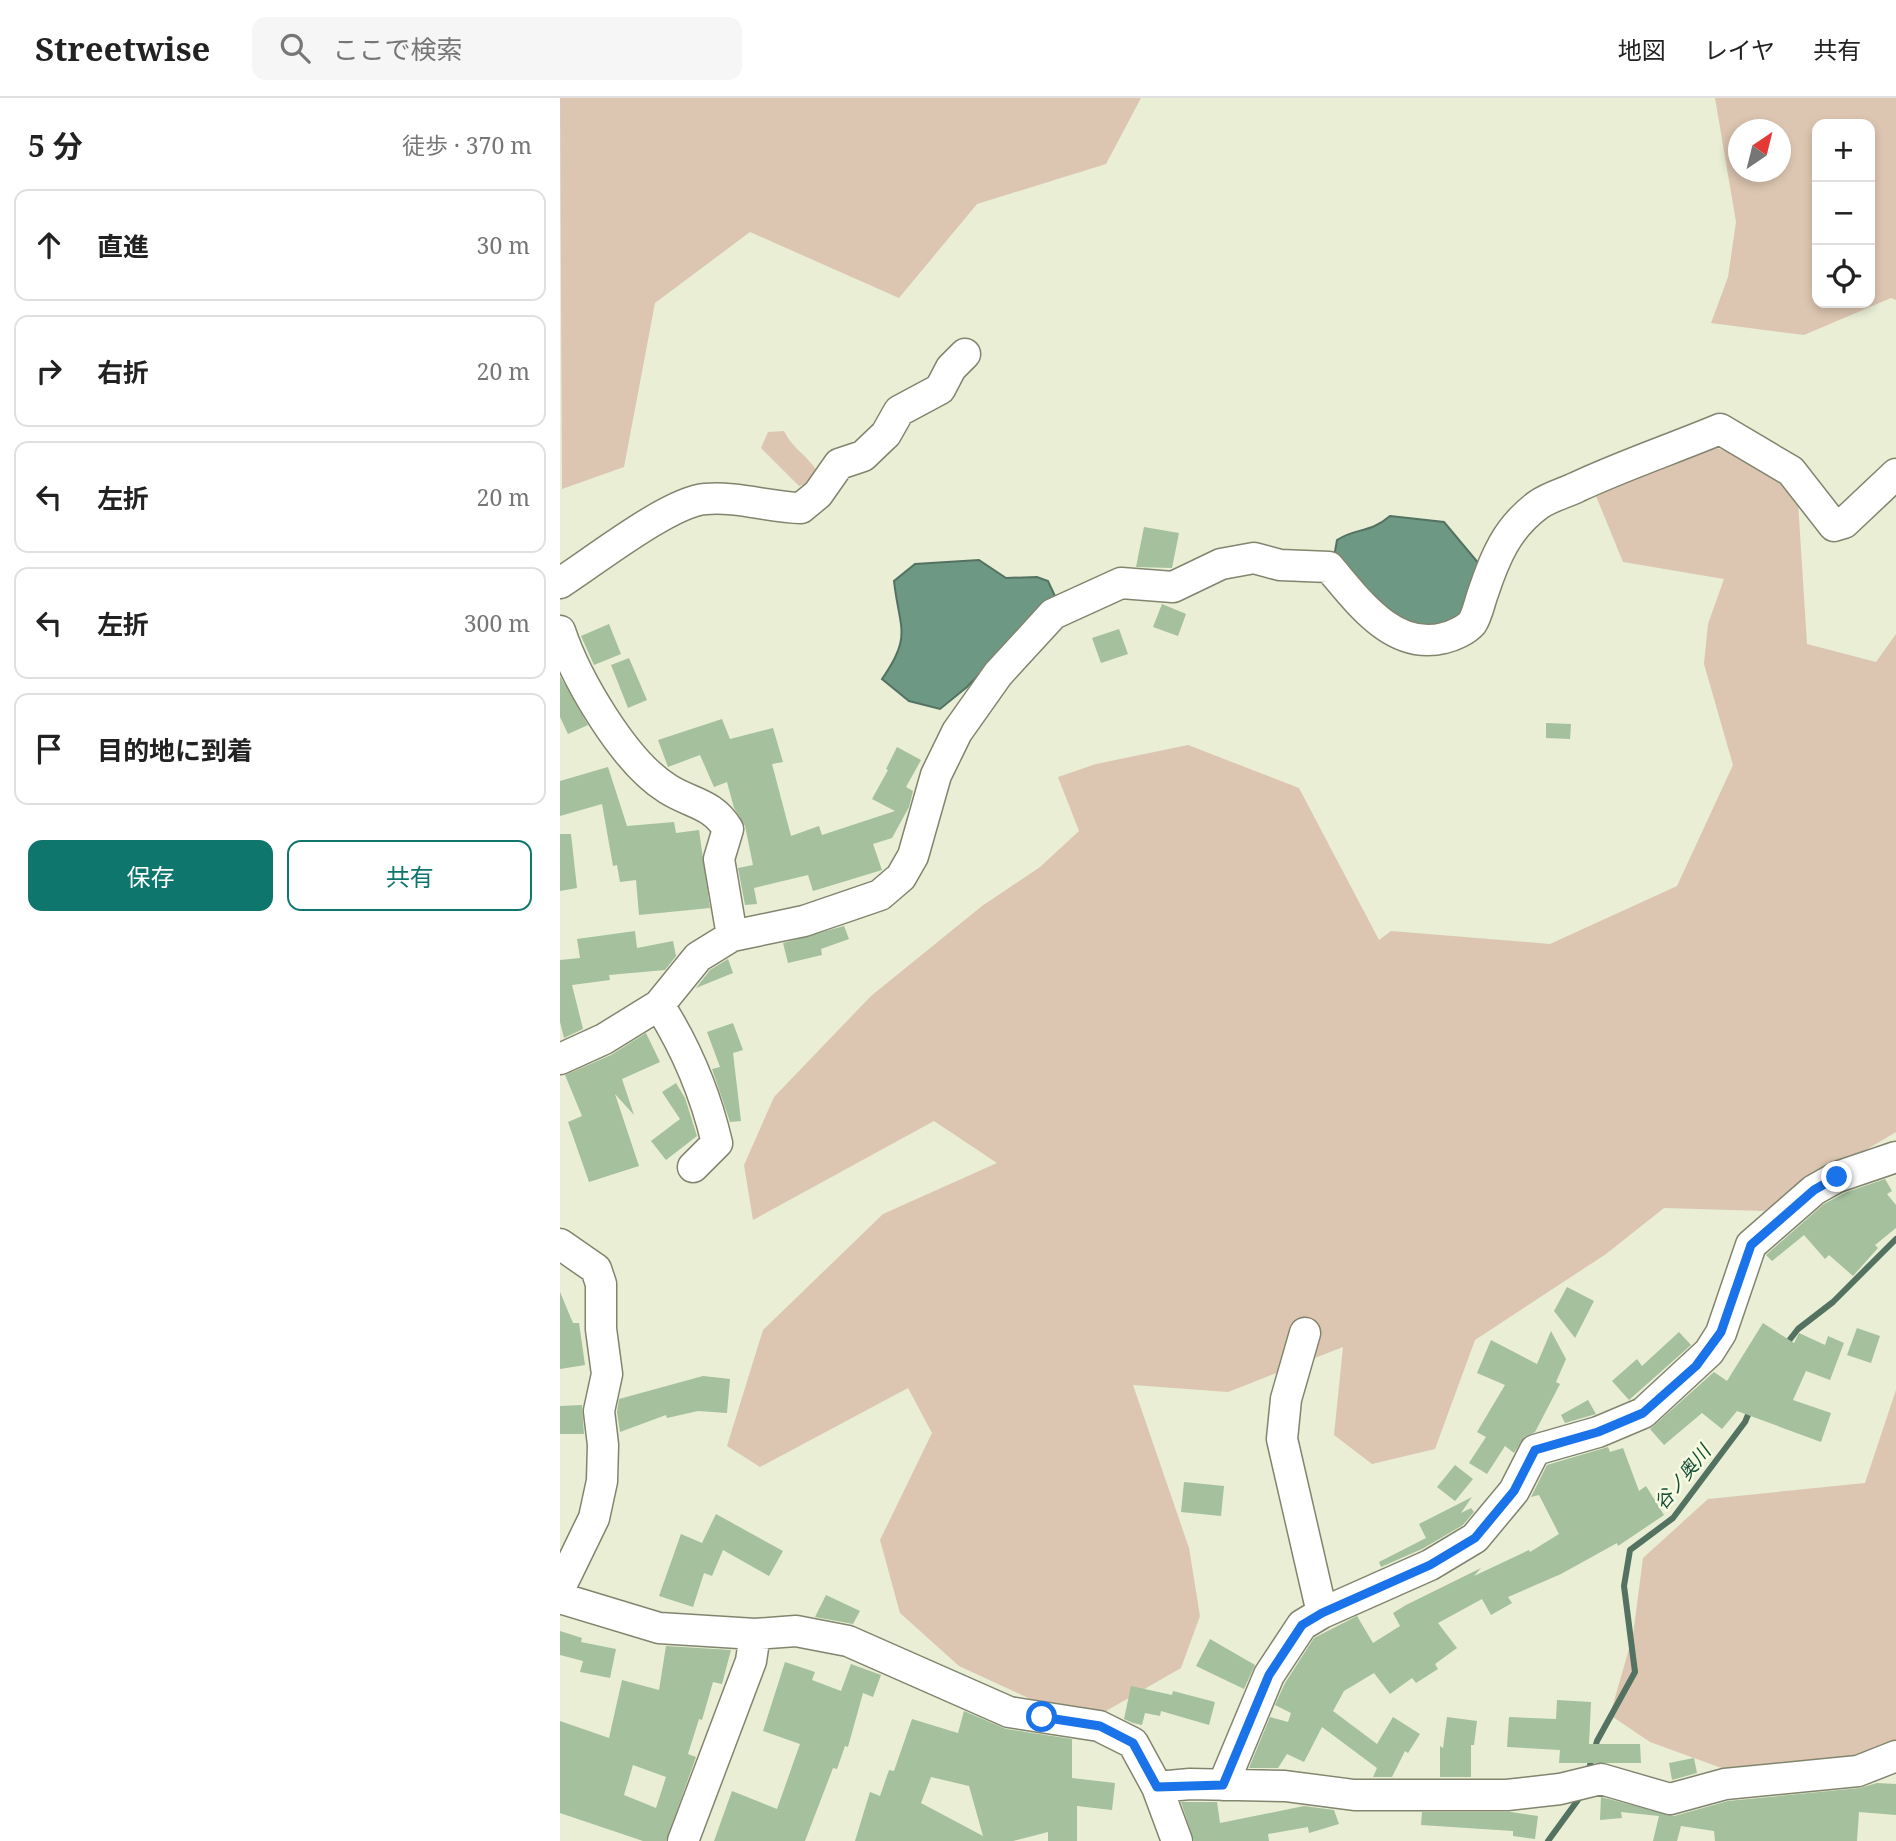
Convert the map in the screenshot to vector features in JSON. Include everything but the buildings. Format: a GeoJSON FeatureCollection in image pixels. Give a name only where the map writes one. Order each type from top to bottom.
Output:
{"type":"FeatureCollection","features":[{"type":"Feature","properties":{"kind":"street"},"geometry":{"type":"LineString","coordinates":[[560,583],[675,508],[702,499],[739,499],[771,507],[801,508],[818,494],[839,464],[863,456],[886,433],[899,411],[940,389],[951,368],[965,354]]}},
{"type":"Feature","properties":{"kind":"street"},"geometry":{"type":"LineString","coordinates":[[560,1059],[604,1039],[659,1006],[698,957],[732,936],[804,921],[880,895],[901,877],[913,856],[936,775],[957,732],[998,674],[1053,614],[1121,583],[1173,587],[1221,564],[1254,558],[1280,565],[1329,567],[1364,609],[1387,627],[1425,641],[1438,640],[1452,637],[1472,623],[1493,564],[1509,530],[1540,503],[1630,462],[1720,429],[1791,471],[1834,526],[1844,523],[1896,474]]}},
{"type":"Feature","properties":{"kind":"street"},"geometry":{"type":"LineString","coordinates":[[560,631],[612,732],[639,767],[667,789],[718,812],[728,829],[719,859],[732,936]]}},
{"type":"Feature","properties":{"kind":"street"},"geometry":{"type":"LineString","coordinates":[[659,1006],[684,1045],[707,1102],[717,1143],[692,1167]]}},
{"type":"Feature","properties":{"kind":"street"},"geometry":{"type":"LineString","coordinates":[[1223,1785],[1269,1675],[1302,1625],[1322,1613],[1430,1565],[1475,1538],[1514,1491],[1535,1450],[1598,1432],[1643,1413],[1709,1352],[1721,1332],[1751,1245],[1814,1190],[1837,1177],[1896,1157]]}},
{"type":"Feature","properties":{"kind":"street"},"geometry":{"type":"LineString","coordinates":[[560,1244],[596,1269],[601,1284],[601,1329],[607,1374],[599,1411],[602,1469],[594,1518],[560,1588]]}},
{"type":"Feature","properties":{"kind":"street"},"geometry":{"type":"LineString","coordinates":[[1305,1333],[1286,1399],[1282,1439],[1322,1613]]}},
{"type":"Feature","properties":{"kind":"street"},"geometry":{"type":"LineString","coordinates":[[560,1598],[659,1628],[755,1634],[796,1630],[848,1642],[1009,1712],[1100,1726],[1133,1743],[1157,1787],[1177,1841]]}},
{"type":"Feature","properties":{"kind":"street"},"geometry":{"type":"LineString","coordinates":[[683,1841],[751,1661],[755,1634]]}},
{"type":"Feature","properties":{"kind":"street"},"geometry":{"type":"LineString","coordinates":[[1157,1787],[1223,1785],[1396,1795],[1507,1795],[1589,1782],[1670,1798],[1725,1784],[1858,1771],[1896,1756]]}},
{"type":"Feature","properties":{"kind":"shaded area"},"geometry":{"type":"Polygon","coordinates":[[[560,98],[1141,98],[1106,164],[977,204],[899,298],[750,232],[655,303],[624,467],[562,489],[560,98]]]}},
{"type":"Feature","properties":{"kind":"shaded area"},"geometry":{"type":"Polygon","coordinates":[[[1715,98],[1896,98],[1896,300],[1891,298],[1875,305],[1875,119],[1812,119],[1812,308],[1867,308],[1804,335],[1711,323],[1728,277],[1736,222],[1729,182],[1791,182],[1791,119],[1728,119],[1728,175],[1715,98]]]}},
{"type":"Feature","properties":{"kind":"shaded area"},"geometry":{"type":"Polygon","coordinates":[[[784,431],[817,471],[813,482],[799,486],[761,448],[768,432],[784,431]]]}},
{"type":"Feature","properties":{"kind":"shaded area"},"geometry":{"type":"Polygon","coordinates":[[[1712,446],[1764,466],[1798,502],[1807,644],[1876,662],[1896,634],[1896,1132],[1764,1211],[1664,1208],[1606,1254],[1475,1340],[1435,1449],[1372,1464],[1334,1435],[1343,1347],[1228,1392],[1133,1385],[1189,1548],[1200,1616],[1181,1668],[1106,1711],[1037,1702],[959,1666],[900,1613],[880,1540],[932,1433],[908,1388],[760,1467],[727,1446],[763,1330],[883,1214],[997,1163],[934,1121],[753,1220],[744,1165],[774,1097],[871,996],[982,906],[1040,867],[1079,831],[1058,777],[1096,764],[1188,745],[1299,788],[1379,940],[1391,931],[1550,944],[1677,886],[1733,765],[1704,664],[1708,624],[1724,579],[1623,562],[1596,496],[1712,446]]]}},
{"type":"Feature","properties":{"kind":"shaded area"},"geometry":{"type":"Polygon","coordinates":[[[1390,516],[1444,522],[1480,565],[1469,611],[1447,626],[1422,628],[1376,613],[1334,557],[1337,540],[1376,526],[1390,516]]]}},
{"type":"Feature","properties":{"kind":"shaded area"},"geometry":{"type":"Polygon","coordinates":[[[979,560],[1006,578],[1037,577],[1048,581],[1055,596],[967,687],[940,709],[909,701],[882,679],[898,652],[901,641],[901,621],[894,581],[915,564],[979,560]]]}},
{"type":"Feature","properties":{"kind":"shaded area"},"geometry":{"type":"Polygon","coordinates":[[[1896,1390],[1896,1742],[1851,1758],[1727,1770],[1650,1742],[1610,1715],[1633,1635],[1643,1558],[1708,1499],[1865,1483],[1896,1390]]]}},
{"type":"Feature","properties":{"kind":"waterway","name":"谷ノ奥川"},"geometry":{"type":"LineString","coordinates":[[1784,1347],[1798,1329],[1833,1302],[1896,1239]]}},
{"type":"Feature","properties":{"kind":"waterway","name":"谷ノ奥川"},"geometry":{"type":"LineString","coordinates":[[1588,1772],[1597,1741],[1635,1672],[1624,1586],[1630,1550],[1673,1518],[1745,1422],[1751,1408]]}},
{"type":"Feature","properties":{"kind":"waterway","name":"谷ノ奥川"},"geometry":{"type":"LineString","coordinates":[[1548,1841],[1583,1793]]}},
{"type":"Feature","properties":{"kind":"route"},"geometry":{"type":"LineString","coordinates":[[1042,1717],[1100,1726],[1133,1743],[1157,1787],[1223,1785],[1269,1675],[1302,1625],[1322,1613],[1430,1565],[1475,1538],[1514,1491],[1535,1450],[1598,1432],[1643,1413],[1709,1352],[1721,1332],[1751,1245],[1814,1190],[1837,1177]]}}]}
